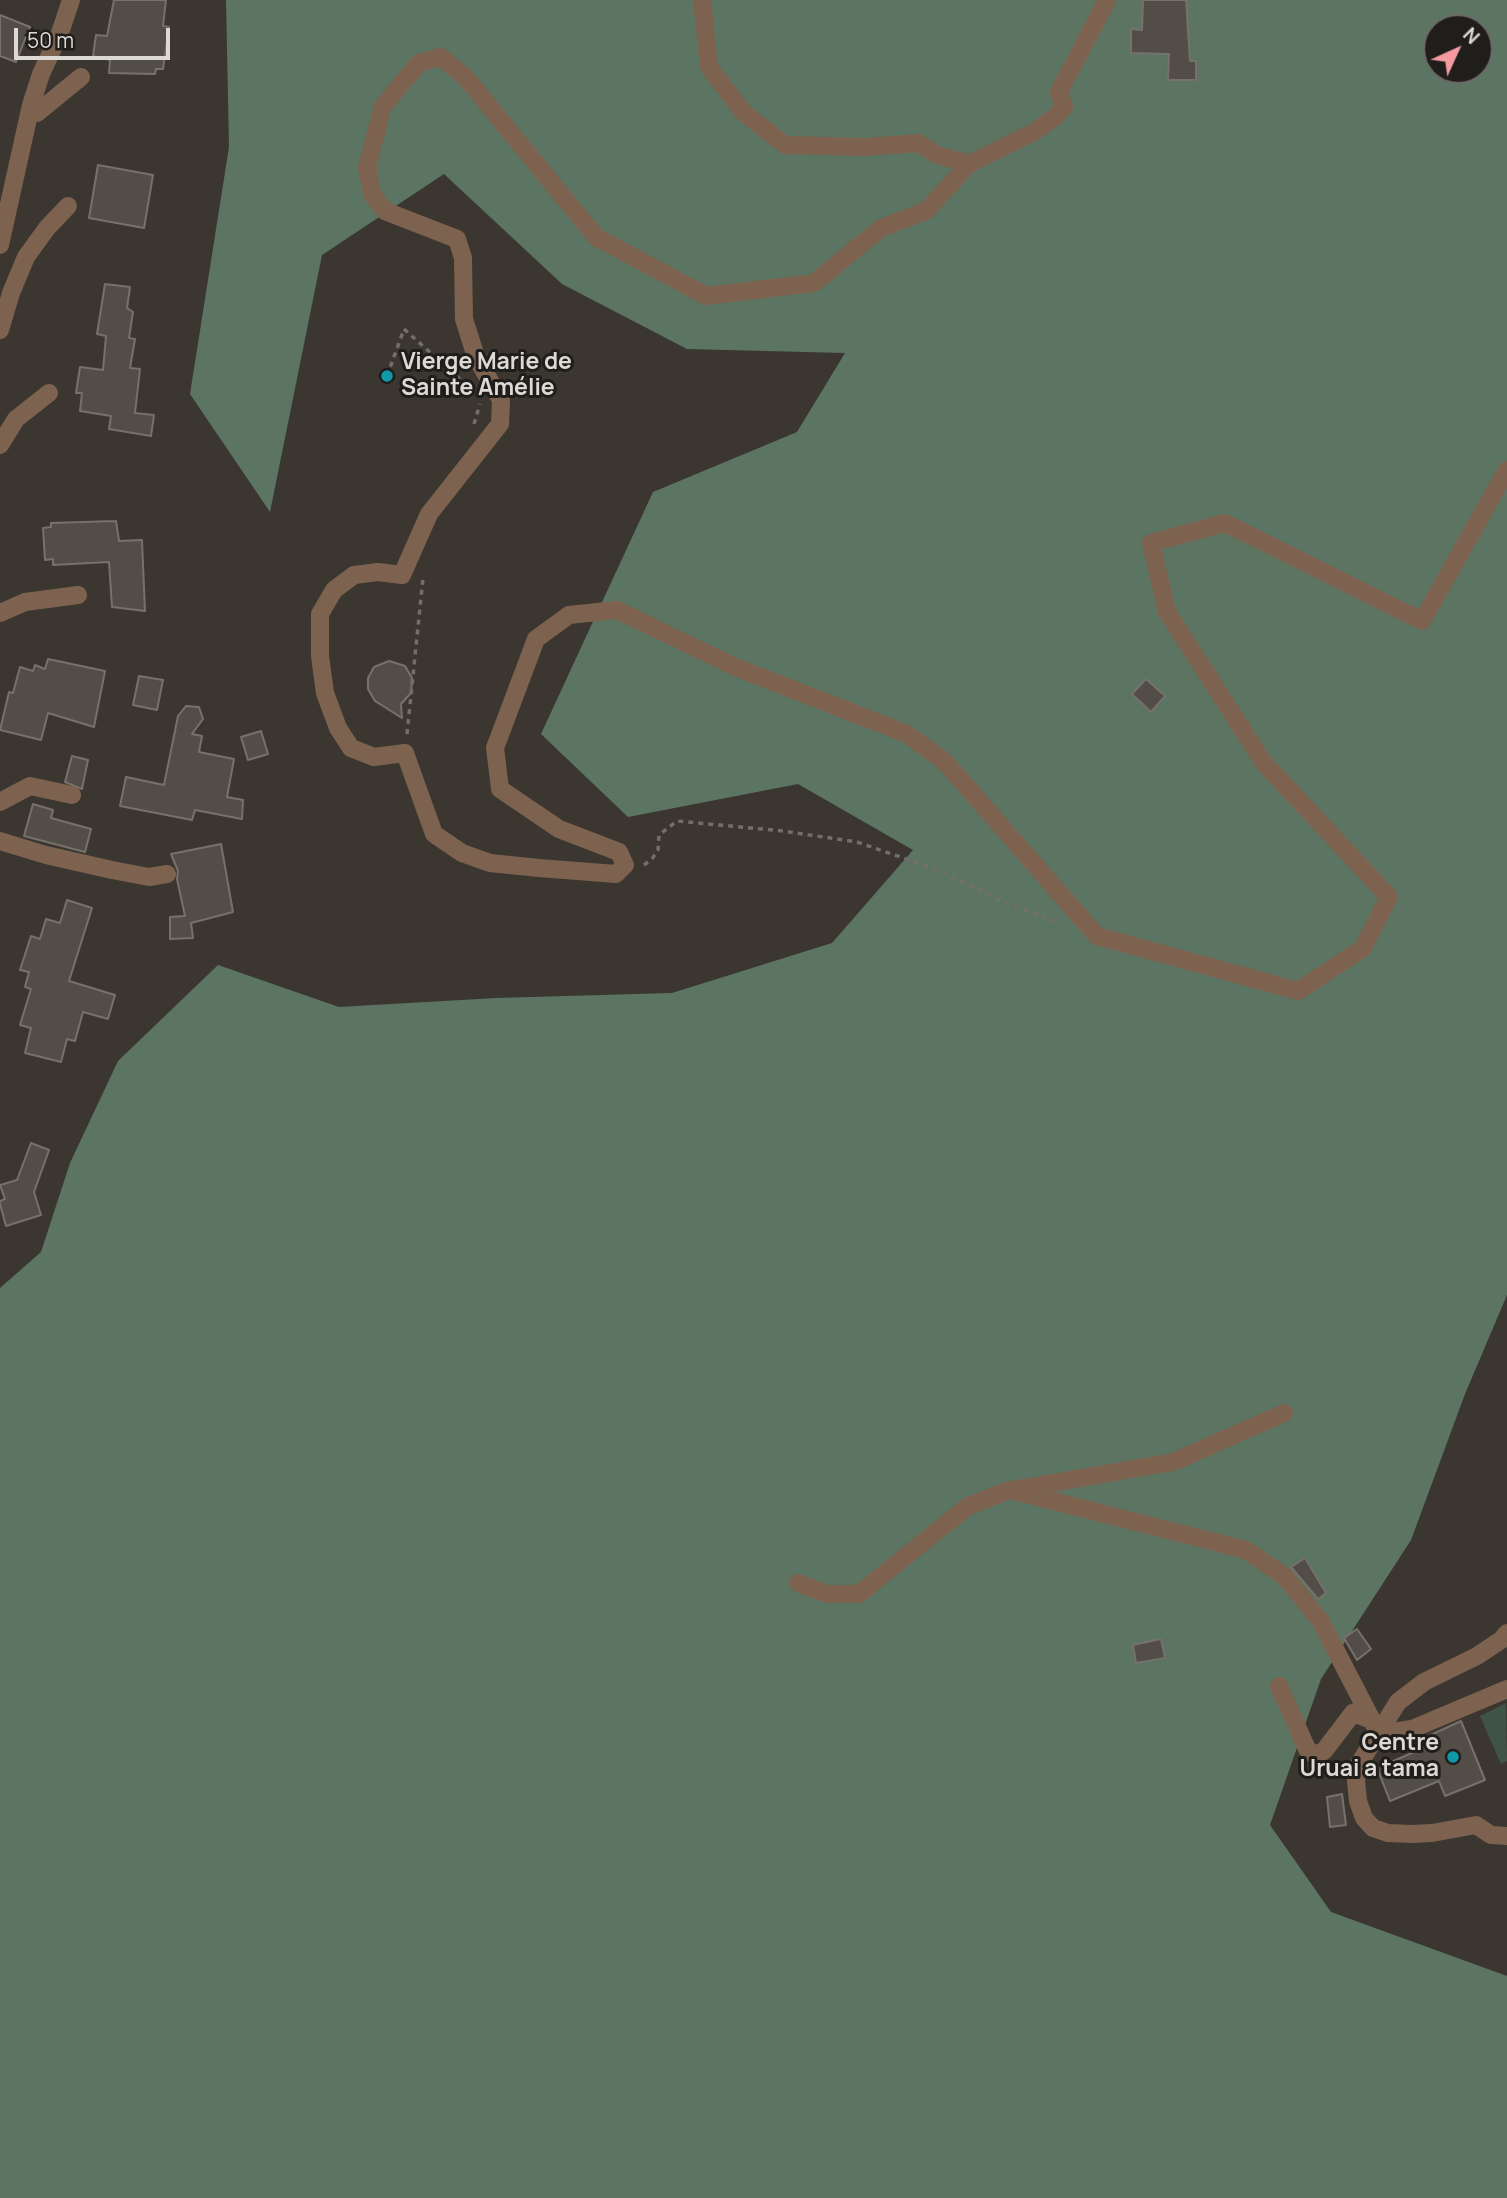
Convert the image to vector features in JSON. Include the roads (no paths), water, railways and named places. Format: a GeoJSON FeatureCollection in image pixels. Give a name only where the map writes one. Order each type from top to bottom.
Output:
{"type":"FeatureCollection","features":[{"type":"Feature","properties":{"kind":"street"},"geometry":{"type":"LineString","coordinates":[[0,245],[29,114],[41,74],[60,33],[71,0]]}},
{"type":"Feature","properties":{"kind":"street"},"geometry":{"type":"LineString","coordinates":[[702,0],[709,67],[743,112],[785,145],[866,147],[918,143],[937,155],[969,164]]}},
{"type":"Feature","properties":{"kind":"street"},"geometry":{"type":"LineString","coordinates":[[1107,0],[1059,92],[1064,107],[1055,117],[1034,132],[969,164],[926,211],[881,228],[814,283],[706,296],[596,237],[466,78],[441,57],[419,63],[383,106],[366,167],[372,194],[385,211],[457,239],[463,258],[464,319],[476,357],[502,400],[500,424],[429,514],[402,575],[378,572],[354,575],[334,590],[320,614],[320,656],[325,693],[338,728],[351,748],[374,757],[405,753],[433,835],[462,853],[490,863],[616,874],[625,865],[619,852],[559,829],[500,789],[495,748],[536,639],[569,615],[617,610],[735,667],[907,734],[946,762],[1097,936],[1298,991],[1363,948],[1389,897],[1264,763],[1167,612],[1151,543],[1224,523],[1422,621],[1507,470]]}},
{"type":"Feature","properties":{"kind":"street"},"geometry":{"type":"LineString","coordinates":[[29,114],[37,113],[81,77]]}},
{"type":"Feature","properties":{"kind":"street"},"geometry":{"type":"LineString","coordinates":[[0,330],[11,292],[26,257],[47,228],[68,206]]}},
{"type":"Feature","properties":{"kind":"street"},"geometry":{"type":"LineString","coordinates":[[0,445],[16,419],[49,393]]}},
{"type":"Feature","properties":{"kind":"street"},"geometry":{"type":"LineString","coordinates":[[0,613],[25,602],[78,595]]}},
{"type":"Feature","properties":{"kind":"street"},"geometry":{"type":"LineString","coordinates":[[0,802],[30,786],[72,795]]}},
{"type":"Feature","properties":{"kind":"street"},"geometry":{"type":"LineString","coordinates":[[0,841],[112,870],[149,877],[167,874]]}},
{"type":"Feature","properties":{"kind":"street"},"geometry":{"type":"LineString","coordinates":[[798,1583],[827,1594],[859,1594],[968,1506],[1010,1490],[1172,1462],[1284,1413]]}},
{"type":"Feature","properties":{"kind":"street"},"geometry":{"type":"LineString","coordinates":[[1010,1490],[1246,1550],[1284,1576],[1320,1620],[1375,1727]]}},
{"type":"Feature","properties":{"kind":"street"},"geometry":{"type":"LineString","coordinates":[[1507,1633],[1477,1656],[1424,1682],[1398,1702],[1375,1727],[1359,1764],[1356,1781],[1364,1818],[1373,1828],[1388,1833],[1411,1834],[1476,1825],[1491,1835],[1507,1836]]}},
{"type":"Feature","properties":{"kind":"street"},"geometry":{"type":"LineString","coordinates":[[1279,1686],[1307,1749],[1315,1755],[1324,1751],[1353,1713],[1375,1727],[1412,1729],[1507,1689]]}},
{"type":"Feature","properties":{"kind":"place","name":"Vierge Marie de Sainte Amélie"},"geometry":{"type":"Point","coordinates":[387,376]}},
{"type":"Feature","properties":{"kind":"place","name":"Centre Uruai a tama"},"geometry":{"type":"Point","coordinates":[1453,1757]}}]}
